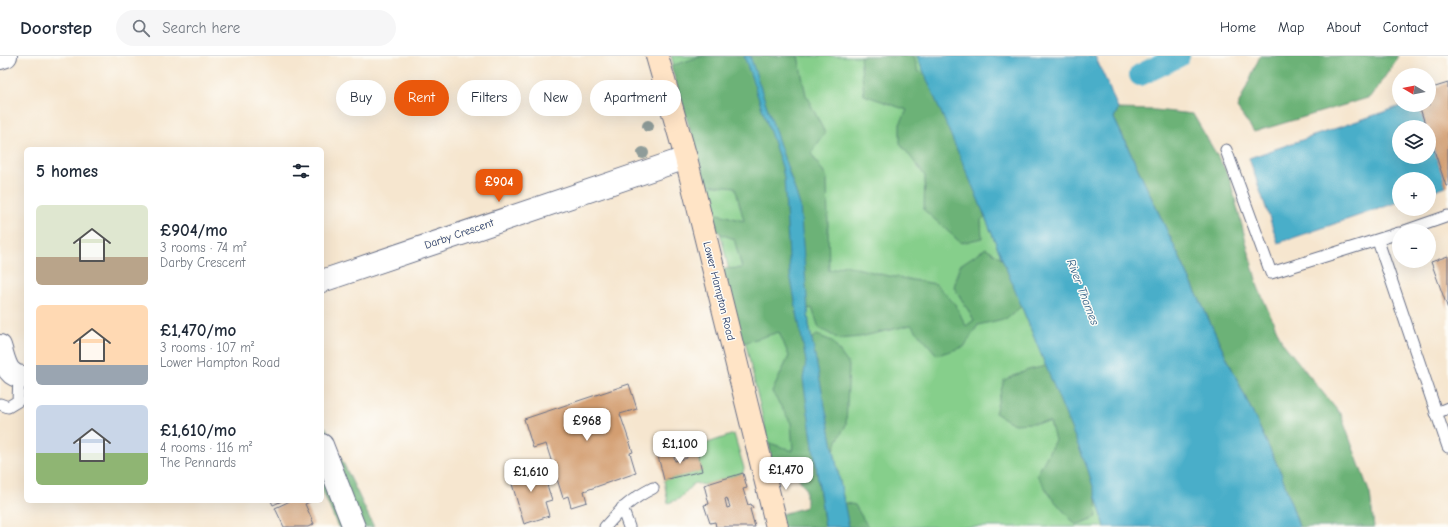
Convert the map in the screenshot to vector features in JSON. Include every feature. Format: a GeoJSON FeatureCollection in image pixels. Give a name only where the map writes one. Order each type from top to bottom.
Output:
{"type":"FeatureCollection","features":[{"type":"Feature","properties":{"kind":"street"},"geometry":{"type":"LineString","coordinates":[[0,58],[6,56]]}},
{"type":"Feature","properties":{"kind":"street","name":"Lower Hampton Road"},"geometry":{"type":"LineString","coordinates":[[657,56],[686,158],[777,527]]}},
{"type":"Feature","properties":{"kind":"street","name":"Darby Crescent"},"geometry":{"type":"LineString","coordinates":[[324,280],[686,158]]}},
{"type":"Feature","properties":{"kind":"street"},"geometry":{"type":"LineString","coordinates":[[0,346],[8,370],[22,377]]}},
{"type":"Feature","properties":{"kind":"street"},"geometry":{"type":"LineString","coordinates":[[324,450],[354,527]]}},
{"type":"Feature","properties":{"kind":"lane"},"geometry":{"type":"LineString","coordinates":[[1226,150],[1271,273],[1392,236]]}},
{"type":"Feature","properties":{"kind":"lane"},"geometry":{"type":"LineString","coordinates":[[1426,224],[1448,216]]}},
{"type":"Feature","properties":{"kind":"lane"},"geometry":{"type":"LineString","coordinates":[[1378,241],[1448,447]]}},
{"type":"Feature","properties":{"kind":"lane"},"geometry":{"type":"LineString","coordinates":[[0,404],[8,407],[18,401],[22,377]]}},
{"type":"Feature","properties":{"kind":"lane"},"geometry":{"type":"LineString","coordinates":[[1436,413],[1448,408]]}},
{"type":"Feature","properties":{"kind":"lane"},"geometry":{"type":"LineString","coordinates":[[605,527],[622,508],[637,496],[653,488]]}},
{"type":"Feature","properties":{"kind":"lane"},"geometry":{"type":"LineString","coordinates":[[622,508],[629,527]]}},
{"type":"Feature","properties":{"kind":"green space"},"geometry":{"type":"Polygon","coordinates":[[[671,56],[726,56],[788,295],[804,467],[776,476],[724,249],[699,149],[681,89],[681,80],[678,80],[671,56]]]}},
{"type":"Feature","properties":{"kind":"green space"},"geometry":{"type":"Polygon","coordinates":[[[702,56],[798,56],[806,95],[825,133],[811,153],[827,178],[829,271],[845,265],[884,275],[936,284],[955,304],[966,326],[974,320],[954,287],[960,265],[986,248],[1013,265],[1026,302],[1008,318],[978,325],[964,347],[937,355],[911,325],[860,337],[839,339],[819,328],[812,308],[796,311],[810,340],[817,335],[832,341],[849,365],[846,425],[837,441],[832,456],[842,502],[855,505],[868,527],[834,527],[813,446],[825,527],[781,527],[779,515],[806,507],[806,489],[797,476],[771,472],[770,443],[793,451],[791,423],[772,392],[789,356],[779,332],[737,345],[719,269],[742,268],[734,239],[723,235],[710,226],[711,212],[744,221],[735,187],[706,184],[681,100],[681,80],[675,80],[671,66],[702,56]]]}},
{"type":"Feature","properties":{"kind":"green space"},"geometry":{"type":"Polygon","coordinates":[[[750,56],[917,56],[975,192],[1088,470],[1105,527],[849,527],[809,325],[800,205],[750,56]]]}},
{"type":"Feature","properties":{"kind":"green space"},"geometry":{"type":"Polygon","coordinates":[[[860,56],[914,56],[918,71],[939,81],[1003,198],[981,220],[982,238],[961,243],[924,210],[925,176],[900,143],[900,124],[907,110],[864,95],[860,56]]]}},
{"type":"Feature","properties":{"kind":"green space"},"geometry":{"type":"Polygon","coordinates":[[[1260,56],[1399,56],[1371,97],[1254,132],[1237,108],[1260,56]]]}},
{"type":"Feature","properties":{"kind":"green space"},"geometry":{"type":"Polygon","coordinates":[[[1118,109],[1155,110],[1193,114],[1229,176],[1258,287],[1282,342],[1341,415],[1370,494],[1374,527],[1299,527],[1281,473],[1114,118],[1118,109]]]}},
{"type":"Feature","properties":{"kind":"green space"},"geometry":{"type":"Polygon","coordinates":[[[1055,364],[1095,482],[1097,517],[1076,525],[1051,497],[1037,475],[1055,440],[1050,422],[1014,424],[995,413],[1004,380],[1028,370],[1055,364]]]}},
{"type":"Feature","properties":{"kind":"green space"},"geometry":{"type":"Polygon","coordinates":[[[326,427],[374,527],[338,527],[324,495],[324,428],[326,427]]]}},
{"type":"Feature","properties":{"kind":"green space"},"geometry":{"type":"Polygon","coordinates":[[[734,434],[744,468],[743,473],[704,485],[694,483],[679,499],[668,503],[664,480],[702,471],[696,447],[734,434]]]}},
{"type":"Feature","properties":{"kind":"water"},"geometry":{"type":"Polygon","coordinates":[[[744,56],[750,56],[800,205],[809,325],[849,527],[825,527],[803,379],[806,362],[790,274],[784,178],[782,167],[744,56]]]}},
{"type":"Feature","properties":{"kind":"water","name":"River Thames"},"geometry":{"type":"Polygon","coordinates":[[[917,56],[1095,56],[1118,109],[1114,118],[1281,473],[1299,527],[1105,527],[1088,470],[975,192],[917,56]]]}},
{"type":"Feature","properties":{"kind":"water"},"geometry":{"type":"Polygon","coordinates":[[[1392,109],[1392,112],[1421,112],[1424,120],[1392,120],[1392,164],[1436,164],[1436,156],[1446,186],[1436,190],[1436,172],[1392,172],[1392,204],[1278,243],[1249,158],[1392,109]]]}},
{"type":"Feature","properties":{"kind":"building"},"geometry":{"type":"Polygon","coordinates":[[[1448,83],[1448,186],[1446,186],[1436,156],[1436,120],[1424,120],[1421,112],[1436,112],[1436,87],[1448,83]]]}},
{"type":"Feature","properties":{"kind":"building"},"geometry":{"type":"Polygon","coordinates":[[[1448,256],[1448,309],[1433,268],[1436,268],[1436,260],[1448,256]]]}},
{"type":"Feature","properties":{"kind":"building"},"geometry":{"type":"Polygon","coordinates":[[[629,384],[637,409],[620,414],[633,452],[630,453],[636,473],[584,491],[587,502],[571,507],[568,496],[563,498],[546,444],[533,448],[524,419],[629,384]]]}},
{"type":"Feature","properties":{"kind":"building"},"geometry":{"type":"Polygon","coordinates":[[[696,447],[702,471],[664,480],[658,456],[673,452],[675,461],[687,458],[685,450],[696,447]]]}},
{"type":"Feature","properties":{"kind":"building"},"geometry":{"type":"Polygon","coordinates":[[[540,464],[552,500],[545,502],[549,516],[524,524],[509,474],[540,464]]]}},
{"type":"Feature","properties":{"kind":"building"},"geometry":{"type":"Polygon","coordinates":[[[743,473],[747,488],[743,489],[748,505],[751,504],[753,508],[750,509],[755,527],[716,527],[715,522],[710,523],[704,505],[709,504],[704,485],[743,473]],[[727,498],[725,499],[727,508],[730,507],[727,498]]]}},
{"type":"Feature","properties":{"kind":"building"},"geometry":{"type":"Polygon","coordinates":[[[286,503],[307,503],[305,504],[314,524],[308,527],[284,527],[275,508],[286,503]]]}},
{"type":"Feature","properties":{"kind":"waterway"},"geometry":{"type":"LineString","coordinates":[[1140,75],[1179,56]]}}]}
